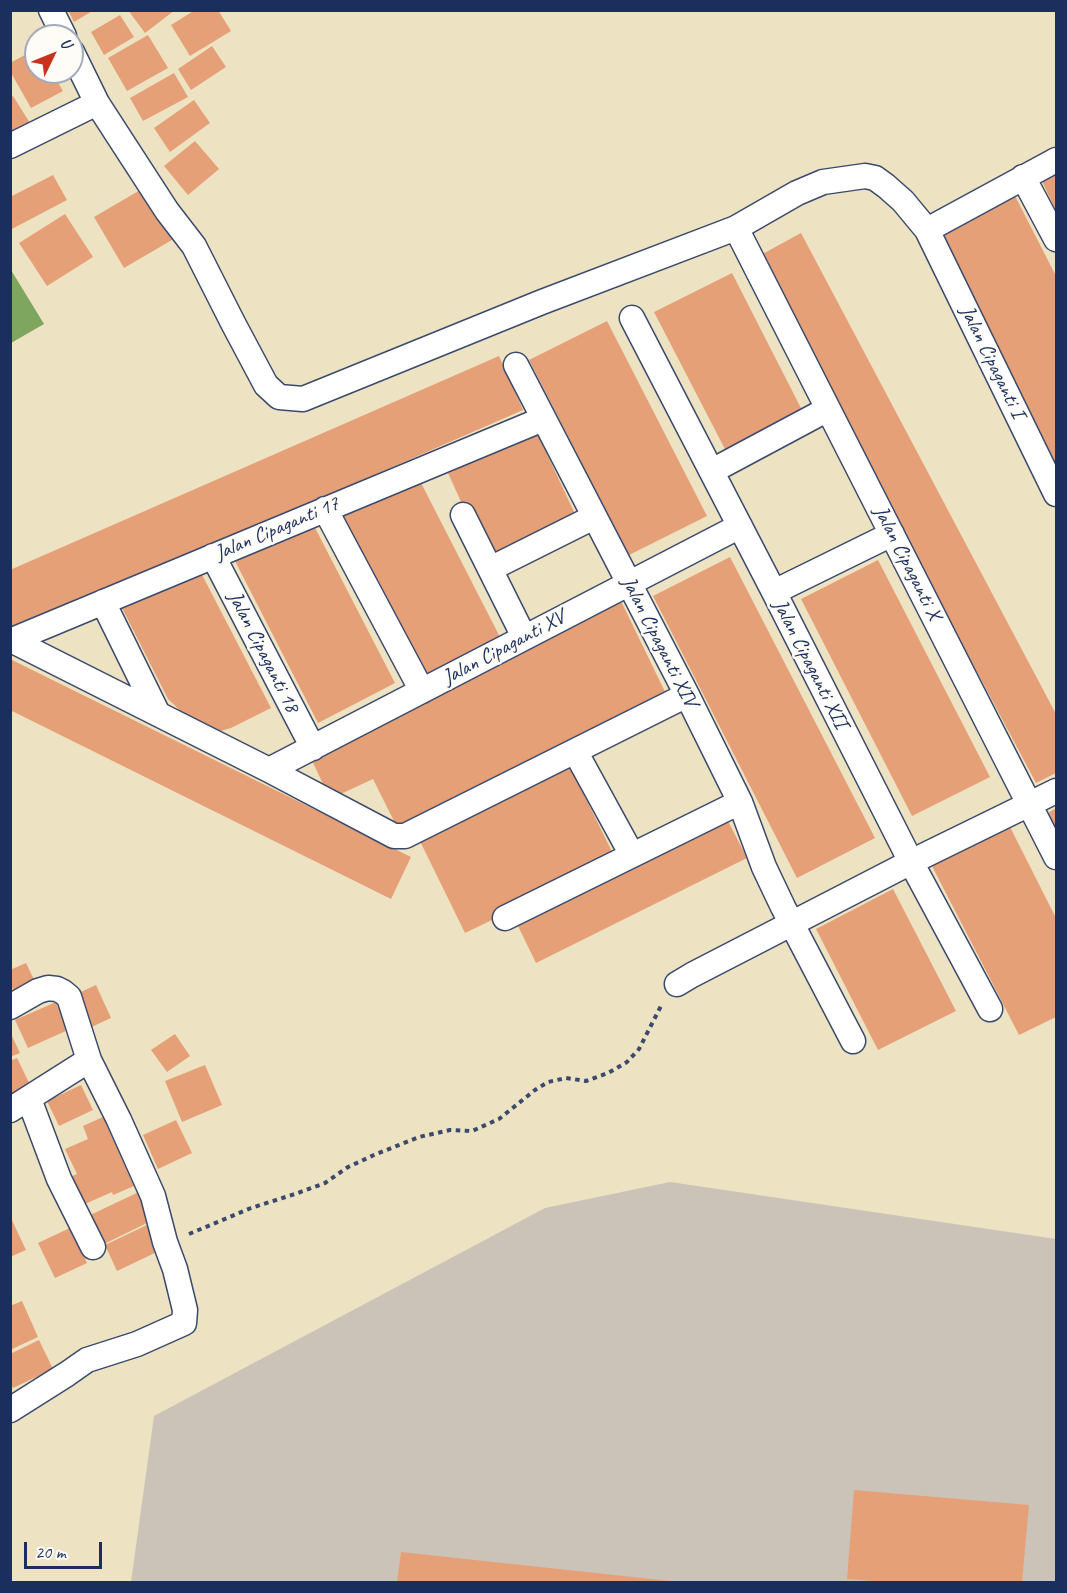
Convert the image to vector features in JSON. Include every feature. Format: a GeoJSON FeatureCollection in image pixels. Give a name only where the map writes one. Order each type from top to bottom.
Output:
{"type":"FeatureCollection","features":[{"type":"Feature","properties":{"kind":"street"},"geometry":{"type":"LineString","coordinates":[[51,10],[58,24]]}},
{"type":"Feature","properties":{"kind":"street","name":"Jalan Cipaganti I"},"geometry":{"type":"LineString","coordinates":[[84,76],[97,103],[167,211],[194,246],[261,375],[279,397],[303,399],[542,302],[736,228],[813,185],[865,176],[875,178],[903,201],[927,230],[1056,494]]}},
{"type":"Feature","properties":{"kind":"street"},"geometry":{"type":"LineString","coordinates":[[10,146],[97,103]]}},
{"type":"Feature","properties":{"kind":"street"},"geometry":{"type":"LineString","coordinates":[[927,230],[1056,160]]}},
{"type":"Feature","properties":{"kind":"street"},"geometry":{"type":"LineString","coordinates":[[1023,177],[1056,240]]}},
{"type":"Feature","properties":{"kind":"street","name":"Jalan Cipaganti X"},"geometry":{"type":"LineString","coordinates":[[736,228],[1056,857]]}},
{"type":"Feature","properties":{"kind":"street","name":"Jalan Cipaganti XII"},"geometry":{"type":"LineString","coordinates":[[632,318],[911,862],[990,1009]]}},
{"type":"Feature","properties":{"kind":"street","name":"Jalan Cipaganti XIV"},"geometry":{"type":"LineString","coordinates":[[516,365],[687,695],[740,802],[764,867],[791,924],[853,1041]]}},
{"type":"Feature","properties":{"kind":"street"},"geometry":{"type":"LineString","coordinates":[[712,471],[828,409]]}},
{"type":"Feature","properties":{"kind":"street","name":"Jalan Cipaganti 17"},"geometry":{"type":"LineString","coordinates":[[11,641],[543,418]]}},
{"type":"Feature","properties":{"kind":"street"},"geometry":{"type":"LineString","coordinates":[[325,509],[422,691]]}},
{"type":"Feature","properties":{"kind":"street"},"geometry":{"type":"LineString","coordinates":[[463,515],[525,638]]}},
{"type":"Feature","properties":{"kind":"street"},"geometry":{"type":"LineString","coordinates":[[490,569],[594,517]]}},
{"type":"Feature","properties":{"kind":"street","name":"Jalan Cipaganti XV"},"geometry":{"type":"LineString","coordinates":[[269,770],[740,526]]}},
{"type":"Feature","properties":{"kind":"street"},"geometry":{"type":"LineString","coordinates":[[774,592],[892,534]]}},
{"type":"Feature","properties":{"kind":"street","name":"Jalan Cipaganti 18"},"geometry":{"type":"LineString","coordinates":[[213,556],[313,748]]}},
{"type":"Feature","properties":{"kind":"street"},"geometry":{"type":"LineString","coordinates":[[103,602],[158,714]]}},
{"type":"Feature","properties":{"kind":"street"},"geometry":{"type":"LineString","coordinates":[[11,641],[269,770],[394,836],[405,836],[687,695]]}},
{"type":"Feature","properties":{"kind":"street"},"geometry":{"type":"LineString","coordinates":[[575,751],[632,855]]}},
{"type":"Feature","properties":{"kind":"street"},"geometry":{"type":"LineString","coordinates":[[677,984],[911,862],[1056,791]]}},
{"type":"Feature","properties":{"kind":"street"},"geometry":{"type":"LineString","coordinates":[[505,918],[740,802]]}},
{"type":"Feature","properties":{"kind":"street"},"geometry":{"type":"LineString","coordinates":[[10,1007],[48,988],[57,989],[69,998],[89,1060],[153,1196],[165,1242],[182,1292],[185,1310],[184,1323],[136,1344],[87,1360],[10,1410]]}},
{"type":"Feature","properties":{"kind":"street"},"geometry":{"type":"LineString","coordinates":[[89,1060],[20,1104],[93,1247]]}},
{"type":"Feature","properties":{"kind":"path"},"geometry":{"type":"LineString","coordinates":[[165,1242],[251,1208],[325,1183],[348,1167],[419,1137],[450,1130],[472,1131],[499,1119],[548,1082],[566,1078],[586,1081],[608,1073],[627,1062],[639,1049],[667,994],[677,984]]}},
{"type":"Feature","properties":{"kind":"shaded area"},"geometry":{"type":"Polygon","coordinates":[[[670,1182],[1056,1239],[1056,1582],[131,1582],[154,1416],[545,1208],[670,1182]]]}},
{"type":"Feature","properties":{"kind":"green space"},"geometry":{"type":"Polygon","coordinates":[[[11,270],[44,324],[10,343],[11,270]]]}},
{"type":"Feature","properties":{"kind":"building"},"geometry":{"type":"Polygon","coordinates":[[[68,10],[94,10],[74,22],[68,10]]]}},
{"type":"Feature","properties":{"kind":"building"},"geometry":{"type":"Polygon","coordinates":[[[128,10],[175,10],[145,33],[128,10]]]}},
{"type":"Feature","properties":{"kind":"building"},"geometry":{"type":"Polygon","coordinates":[[[195,10],[218,10],[231,31],[190,56],[171,25],[195,10]]]}},
{"type":"Feature","properties":{"kind":"building"},"geometry":{"type":"Polygon","coordinates":[[[120,15],[134,37],[104,55],[91,32],[120,15]]]}},
{"type":"Feature","properties":{"kind":"building"},"geometry":{"type":"Polygon","coordinates":[[[148,35],[168,68],[127,91],[108,58],[148,35]]]}},
{"type":"Feature","properties":{"kind":"building"},"geometry":{"type":"Polygon","coordinates":[[[212,46],[226,67],[191,90],[178,69],[212,46]]]}},
{"type":"Feature","properties":{"kind":"building"},"geometry":{"type":"Polygon","coordinates":[[[24,55],[24,84],[59,84],[63,91],[31,108],[10,71],[10,63],[24,55]]]}},
{"type":"Feature","properties":{"kind":"building"},"geometry":{"type":"Polygon","coordinates":[[[174,73],[188,97],[143,121],[130,98],[174,73]]]}},
{"type":"Feature","properties":{"kind":"building"},"geometry":{"type":"Polygon","coordinates":[[[13,96],[30,123],[10,135],[10,98],[13,96]]]}},
{"type":"Feature","properties":{"kind":"building"},"geometry":{"type":"Polygon","coordinates":[[[194,100],[210,123],[170,152],[154,128],[194,100]]]}},
{"type":"Feature","properties":{"kind":"building"},"geometry":{"type":"Polygon","coordinates":[[[195,141],[219,169],[188,195],[164,166],[195,141]]]}},
{"type":"Feature","properties":{"kind":"building"},"geometry":{"type":"Polygon","coordinates":[[[1056,167],[1056,211],[1039,175],[1056,167]]]}},
{"type":"Feature","properties":{"kind":"building"},"geometry":{"type":"Polygon","coordinates":[[[53,175],[67,200],[10,230],[10,197],[53,175]]]}},
{"type":"Feature","properties":{"kind":"building"},"geometry":{"type":"Polygon","coordinates":[[[147,186],[177,237],[124,268],[94,217],[147,186]]]}},
{"type":"Feature","properties":{"kind":"building"},"geometry":{"type":"Polygon","coordinates":[[[1013,192],[1056,276],[1056,467],[936,231],[1013,192]]]}},
{"type":"Feature","properties":{"kind":"building"},"geometry":{"type":"Polygon","coordinates":[[[65,214],[93,257],[47,286],[19,243],[65,214]]]}},
{"type":"Feature","properties":{"kind":"building"},"geometry":{"type":"Polygon","coordinates":[[[801,233],[1056,714],[1056,773],[1036,783],[757,257],[801,233]]]}},
{"type":"Feature","properties":{"kind":"building"},"geometry":{"type":"Polygon","coordinates":[[[732,273],[804,414],[727,453],[654,312],[732,273]]]}},
{"type":"Feature","properties":{"kind":"building"},"geometry":{"type":"Polygon","coordinates":[[[607,321],[707,516],[629,555],[529,360],[607,321]]]}},
{"type":"Feature","properties":{"kind":"building"},"geometry":{"type":"Polygon","coordinates":[[[499,356],[523,410],[10,634],[10,570],[499,356]]]}},
{"type":"Feature","properties":{"kind":"building"},"geometry":{"type":"Polygon","coordinates":[[[537,433],[576,516],[496,555],[468,517],[448,473],[537,433]]]}},
{"type":"Feature","properties":{"kind":"building"},"geometry":{"type":"Polygon","coordinates":[[[418,477],[502,641],[424,680],[340,517],[418,477]]]}},
{"type":"Feature","properties":{"kind":"building"},"geometry":{"type":"Polygon","coordinates":[[[311,520],[395,683],[318,723],[234,559],[311,520]]]}},
{"type":"Feature","properties":{"kind":"building"},"geometry":{"type":"Polygon","coordinates":[[[730,557],[875,838],[797,878],[653,596],[730,557]]]}},
{"type":"Feature","properties":{"kind":"building"},"geometry":{"type":"Polygon","coordinates":[[[878,560],[990,777],[912,816],[801,599],[878,560]]]}},
{"type":"Feature","properties":{"kind":"building"},"geometry":{"type":"Polygon","coordinates":[[[198,567],[271,708],[231,728],[209,734],[168,699],[121,606],[198,567]]]}},
{"type":"Feature","properties":{"kind":"building"},"geometry":{"type":"Polygon","coordinates":[[[620,599],[668,698],[398,829],[373,779],[330,799],[309,754],[620,599]]]}},
{"type":"Feature","properties":{"kind":"building"},"geometry":{"type":"Polygon","coordinates":[[[10,659],[411,857],[391,899],[10,710],[10,659]]]}},
{"type":"Feature","properties":{"kind":"building"},"geometry":{"type":"Polygon","coordinates":[[[567,760],[616,860],[465,933],[416,833],[567,760]]]}},
{"type":"Feature","properties":{"kind":"building"},"geometry":{"type":"Polygon","coordinates":[[[1056,808],[1056,830],[1048,813],[1056,808]]]}},
{"type":"Feature","properties":{"kind":"building"},"geometry":{"type":"Polygon","coordinates":[[[728,821],[747,858],[536,963],[518,926],[728,821]]]}},
{"type":"Feature","properties":{"kind":"building"},"geometry":{"type":"Polygon","coordinates":[[[1010,827],[1056,918],[1056,1017],[1019,1035],[932,866],[1010,827]]]}},
{"type":"Feature","properties":{"kind":"building"},"geometry":{"type":"Polygon","coordinates":[[[893,889],[956,1011],[878,1050],[816,929],[893,889]]]}},
{"type":"Feature","properties":{"kind":"building"},"geometry":{"type":"Polygon","coordinates":[[[26,963],[39,990],[18,999],[10,984],[10,970],[26,963]]]}},
{"type":"Feature","properties":{"kind":"building"},"geometry":{"type":"Polygon","coordinates":[[[96,985],[111,1018],[85,1030],[70,997],[96,985]]]}},
{"type":"Feature","properties":{"kind":"building"},"geometry":{"type":"Polygon","coordinates":[[[56,1002],[68,1030],[28,1048],[15,1020],[56,1002]]]}},
{"type":"Feature","properties":{"kind":"building"},"geometry":{"type":"Polygon","coordinates":[[[10,1032],[20,1053],[10,1057],[10,1032]]]}},
{"type":"Feature","properties":{"kind":"building"},"geometry":{"type":"Polygon","coordinates":[[[175,1034],[190,1056],[167,1072],[151,1050],[175,1034]]]}},
{"type":"Feature","properties":{"kind":"building"},"geometry":{"type":"Polygon","coordinates":[[[17,1058],[33,1091],[10,1102],[10,1061],[17,1058]]]}},
{"type":"Feature","properties":{"kind":"building"},"geometry":{"type":"Polygon","coordinates":[[[205,1065],[222,1105],[182,1122],[165,1081],[205,1065]]]}},
{"type":"Feature","properties":{"kind":"building"},"geometry":{"type":"Polygon","coordinates":[[[81,1085],[93,1110],[59,1126],[47,1101],[81,1085]]]}},
{"type":"Feature","properties":{"kind":"building"},"geometry":{"type":"Polygon","coordinates":[[[103,1117],[134,1186],[113,1195],[112,1192],[76,1208],[63,1180],[77,1174],[65,1149],[88,1139],[83,1126],[103,1117]]]}},
{"type":"Feature","properties":{"kind":"building"},"geometry":{"type":"Polygon","coordinates":[[[176,1120],[192,1153],[158,1169],[143,1135],[176,1120]]]}},
{"type":"Feature","properties":{"kind":"building"},"geometry":{"type":"Polygon","coordinates":[[[141,1191],[155,1219],[102,1245],[88,1216],[141,1191]]]}},
{"type":"Feature","properties":{"kind":"building"},"geometry":{"type":"Polygon","coordinates":[[[10,1216],[26,1250],[10,1257],[10,1216]]]}},
{"type":"Feature","properties":{"kind":"building"},"geometry":{"type":"Polygon","coordinates":[[[149,1224],[161,1250],[117,1271],[105,1245],[149,1224]]]}},
{"type":"Feature","properties":{"kind":"building"},"geometry":{"type":"Polygon","coordinates":[[[70,1228],[87,1263],[55,1278],[38,1243],[70,1228]]]}},
{"type":"Feature","properties":{"kind":"building"},"geometry":{"type":"Polygon","coordinates":[[[22,1301],[38,1337],[10,1350],[10,1306],[22,1301]]]}},
{"type":"Feature","properties":{"kind":"building"},"geometry":{"type":"Polygon","coordinates":[[[39,1340],[53,1369],[13,1388],[10,1382],[10,1354],[39,1340]]]}},
{"type":"Feature","properties":{"kind":"building"},"geometry":{"type":"Polygon","coordinates":[[[854,1490],[1029,1505],[1022,1582],[885,1582],[847,1579],[854,1490]]]}},
{"type":"Feature","properties":{"kind":"building"},"geometry":{"type":"Polygon","coordinates":[[[401,1552],[670,1581],[670,1582],[397,1582],[401,1552]]]}}]}
